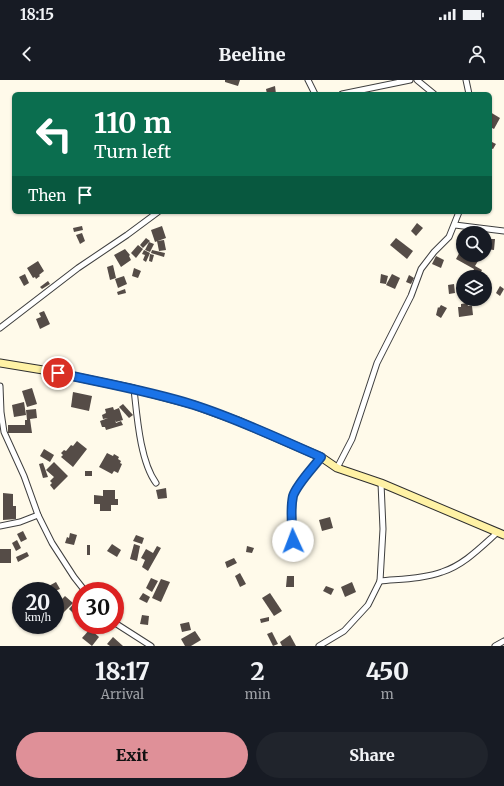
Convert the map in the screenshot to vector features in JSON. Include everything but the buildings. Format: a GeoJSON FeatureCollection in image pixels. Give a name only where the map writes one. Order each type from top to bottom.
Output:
{"type":"FeatureCollection","features":[{"type":"Feature","properties":{"kind":"street"},"geometry":{"type":"LineString","coordinates":[[308,80],[314,92]]}},
{"type":"Feature","properties":{"kind":"street"},"geometry":{"type":"LineString","coordinates":[[352,92],[410,80]]}},
{"type":"Feature","properties":{"kind":"street"},"geometry":{"type":"LineString","coordinates":[[417,80],[432,92]]}},
{"type":"Feature","properties":{"kind":"street"},"geometry":{"type":"LineString","coordinates":[[466,80],[469,92]]}},
{"type":"Feature","properties":{"kind":"street"},"geometry":{"type":"LineString","coordinates":[[0,328],[78,268],[155,214]]}},
{"type":"Feature","properties":{"kind":"street"},"geometry":{"type":"LineString","coordinates":[[337,468],[352,439],[377,363],[411,296],[421,269],[434,252],[449,237],[458,214]]}},
{"type":"Feature","properties":{"kind":"street"},"geometry":{"type":"LineString","coordinates":[[455,225],[504,231]]}},
{"type":"Feature","properties":{"kind":"street"},"geometry":{"type":"LineString","coordinates":[[0,363],[134,389],[194,405],[238,421],[321,457],[337,468],[381,483],[501,533]]}},
{"type":"Feature","properties":{"kind":"street"},"geometry":{"type":"LineString","coordinates":[[0,386],[1,412],[4,432],[24,476],[38,515],[59,554],[78,582]]}},
{"type":"Feature","properties":{"kind":"street"},"geometry":{"type":"LineString","coordinates":[[134,389],[140,439],[151,476],[156,483]]}},
{"type":"Feature","properties":{"kind":"street"},"geometry":{"type":"LineString","coordinates":[[293,541],[293,496],[321,457]]}},
{"type":"Feature","properties":{"kind":"street"},"geometry":{"type":"LineString","coordinates":[[319,646],[344,631],[368,605],[380,581],[383,529],[381,483]]}},
{"type":"Feature","properties":{"kind":"street"},"geometry":{"type":"LineString","coordinates":[[0,526],[20,522],[38,515]]}},
{"type":"Feature","properties":{"kind":"street"},"geometry":{"type":"LineString","coordinates":[[380,581],[442,572],[459,564],[501,533]]}},
{"type":"Feature","properties":{"kind":"street"},"geometry":{"type":"LineString","coordinates":[[124,629],[151,646]]}},
{"type":"Feature","properties":{"kind":"street"},"geometry":{"type":"LineString","coordinates":[[495,646],[504,641]]}},
{"type":"Feature","properties":{"kind":"route"},"geometry":{"type":"LineString","coordinates":[[58,373],[134,389],[194,405],[238,421],[321,457],[293,496],[293,541]]}}]}
